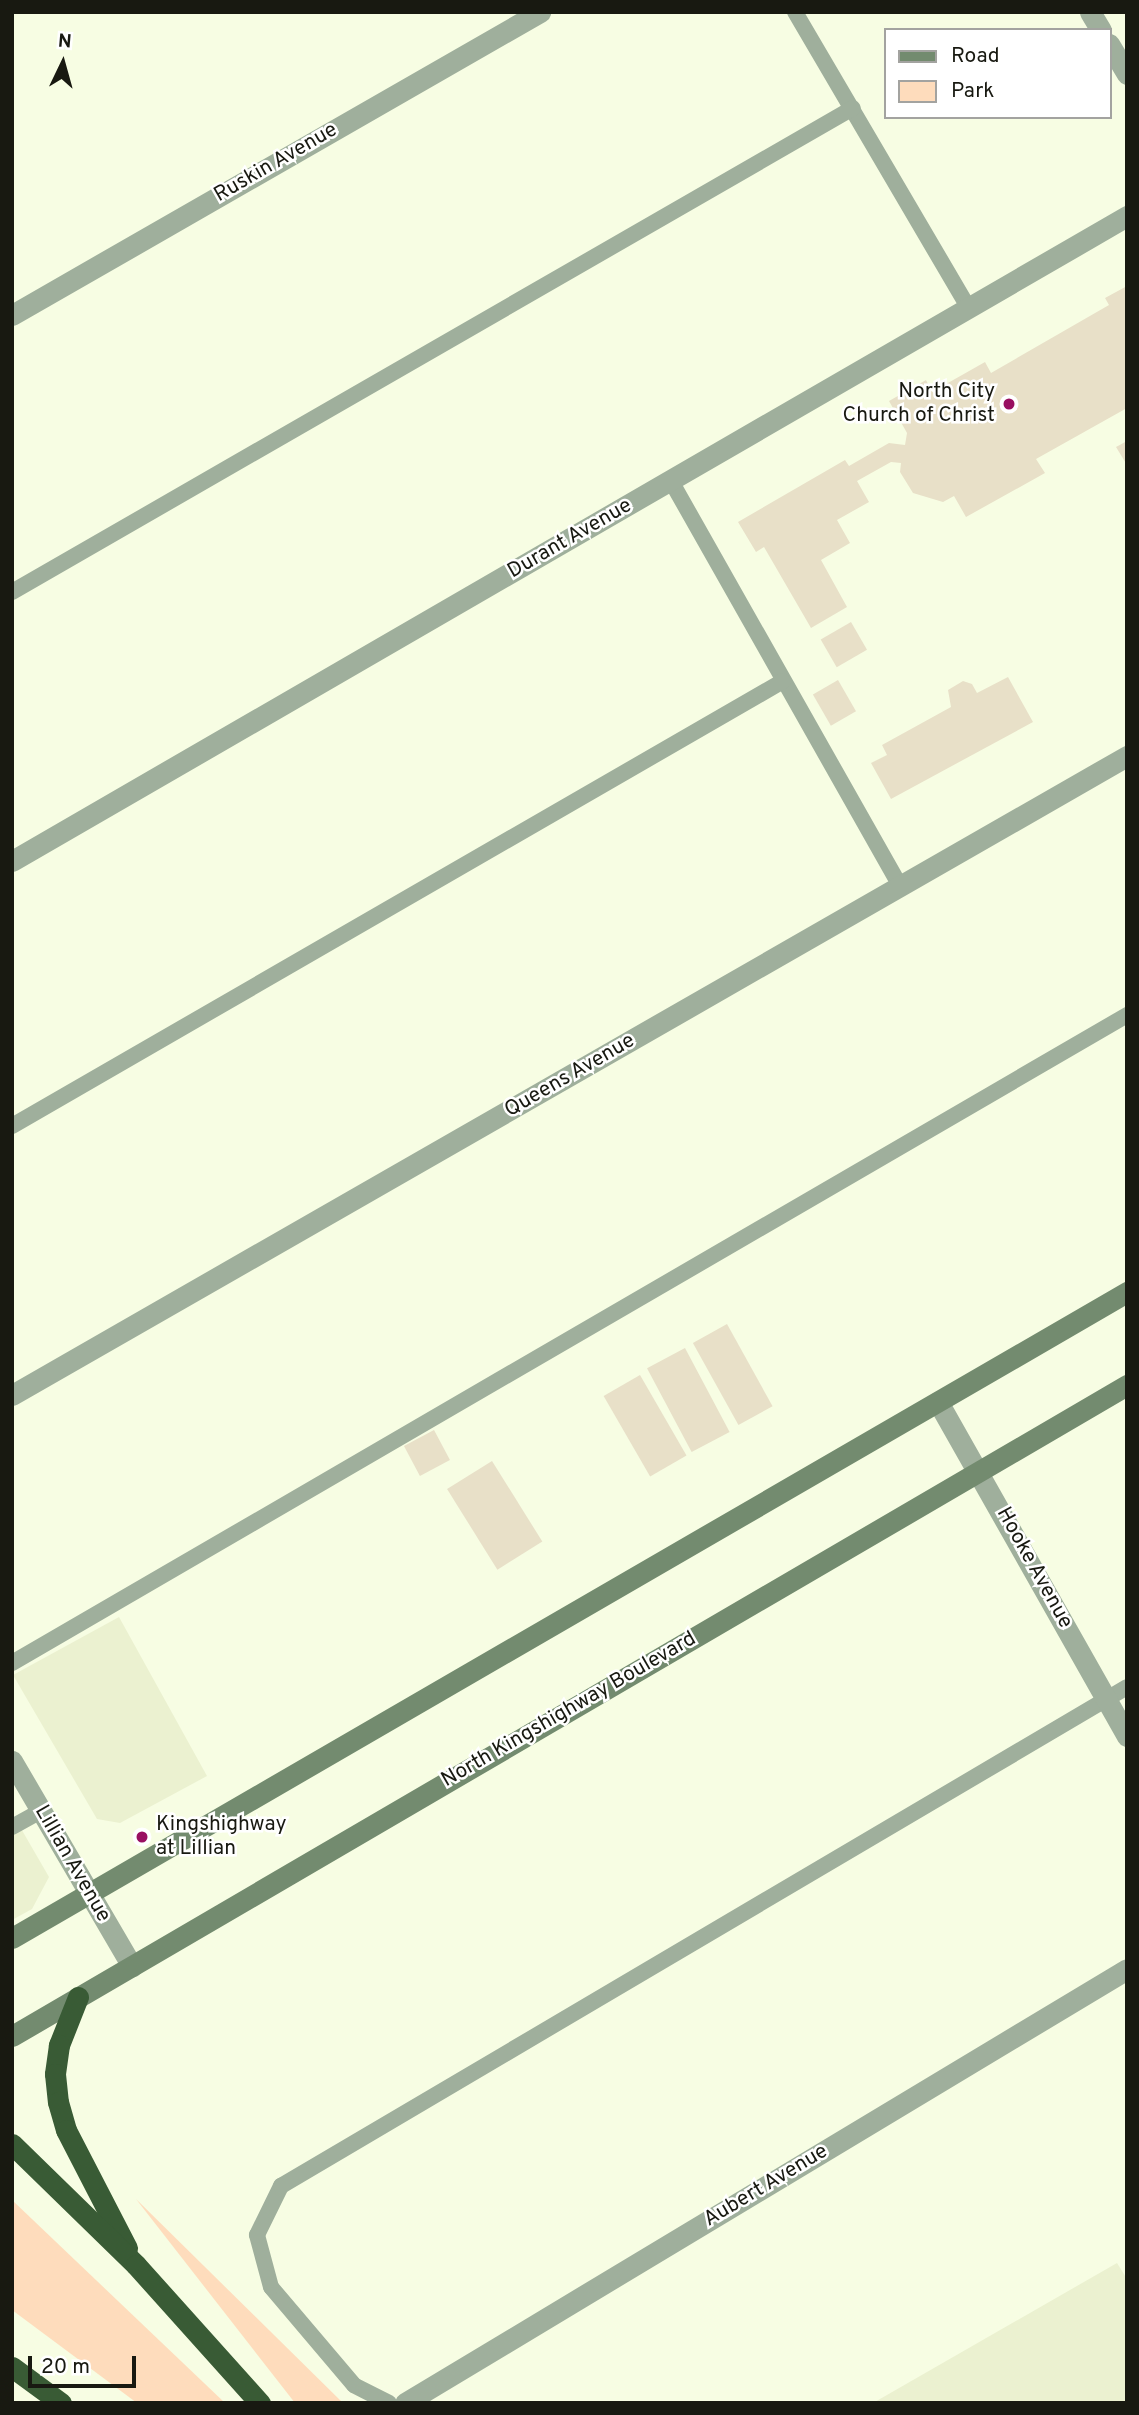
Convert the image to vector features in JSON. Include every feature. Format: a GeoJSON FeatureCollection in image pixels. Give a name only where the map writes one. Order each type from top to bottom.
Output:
{"type":"FeatureCollection","features":[{"type":"Feature","properties":{"kind":"highway"},"geometry":{"type":"LineString","coordinates":[[78,1997],[59,2045],[55,2074],[58,2102],[66,2130],[136,2265]]}},
{"type":"Feature","properties":{"kind":"highway"},"geometry":{"type":"LineString","coordinates":[[12,2144],[136,2265],[261,2403]]}},
{"type":"Feature","properties":{"kind":"highway"},"geometry":{"type":"LineString","coordinates":[[12,2367],[61,2403]]}},
{"type":"Feature","properties":{"kind":"main road"},"geometry":{"type":"LineString","coordinates":[[12,1938],[1127,1292]]}},
{"type":"Feature","properties":{"kind":"main road","name":"North Kingshighway Boulevard"},"geometry":{"type":"LineString","coordinates":[[12,2036],[1127,1385]]}},
{"type":"Feature","properties":{"kind":"street","name":"Ruskin Avenue"},"geometry":{"type":"LineString","coordinates":[[12,315],[540,12]]}},
{"type":"Feature","properties":{"kind":"street"},"geometry":{"type":"LineString","coordinates":[[1090,12],[1100,28]]}},
{"type":"Feature","properties":{"kind":"street"},"geometry":{"type":"LineString","coordinates":[[1111,47],[1127,74]]}},
{"type":"Feature","properties":{"kind":"street","name":"Durant Avenue"},"geometry":{"type":"LineString","coordinates":[[12,861],[1127,216]]}},
{"type":"Feature","properties":{"kind":"street","name":"Queens Avenue"},"geometry":{"type":"LineString","coordinates":[[12,1395],[1127,756]]}},
{"type":"Feature","properties":{"kind":"street","name":"Hooke Avenue"},"geometry":{"type":"LineString","coordinates":[[938,1402],[1127,1736]]}},
{"type":"Feature","properties":{"kind":"street","name":"Lillian Avenue"},"geometry":{"type":"LineString","coordinates":[[12,1761],[132,1966]]}},
{"type":"Feature","properties":{"kind":"street","name":"Aubert Avenue"},"geometry":{"type":"LineString","coordinates":[[405,2403],[1127,1969]]}},
{"type":"Feature","properties":{"kind":"lane"},"geometry":{"type":"LineString","coordinates":[[795,12],[968,307]]}},
{"type":"Feature","properties":{"kind":"lane"},"geometry":{"type":"LineString","coordinates":[[12,592],[853,108]]}},
{"type":"Feature","properties":{"kind":"lane"},"geometry":{"type":"LineString","coordinates":[[671,481],[900,886]]}},
{"type":"Feature","properties":{"kind":"lane"},"geometry":{"type":"LineString","coordinates":[[12,1126],[783,681]]}},
{"type":"Feature","properties":{"kind":"lane"},"geometry":{"type":"LineString","coordinates":[[12,1663],[1127,1015]]}},
{"type":"Feature","properties":{"kind":"lane"},"geometry":{"type":"LineString","coordinates":[[389,2403],[354,2385],[271,2287],[257,2235],[281,2186],[1127,1687]]}},
{"type":"Feature","properties":{"kind":"lane"},"geometry":{"type":"LineString","coordinates":[[12,1828],[41,1811]]}},
{"type":"Feature","properties":{"kind":"shaded area"},"geometry":{"type":"Polygon","coordinates":[[[119,1617],[207,1776],[120,1823],[97,1819],[13,1675],[119,1617]]]}},
{"type":"Feature","properties":{"kind":"shaded area"},"geometry":{"type":"Polygon","coordinates":[[[12,1813],[49,1877],[32,1909],[12,1920],[12,1813]]]}},
{"type":"Feature","properties":{"kind":"shaded area"},"geometry":{"type":"Polygon","coordinates":[[[1117,2263],[1127,2279],[1127,2403],[873,2403],[1117,2263]]]}},
{"type":"Feature","properties":{"kind":"green space"},"geometry":{"type":"Polygon","coordinates":[[[136,2199],[343,2403],[295,2403],[136,2199]]]}},
{"type":"Feature","properties":{"kind":"green space"},"geometry":{"type":"Polygon","coordinates":[[[12,2200],[225,2403],[137,2403],[12,2310],[12,2200]]]}},
{"type":"Feature","properties":{"kind":"building","name":"North City Church of Christ"},"geometry":{"type":"Polygon","coordinates":[[[1127,286],[1127,408],[1036,459],[1045,473],[966,517],[954,496],[943,502],[913,493],[900,472],[901,463],[891,462],[857,481],[869,502],[837,520],[850,543],[821,560],[847,607],[811,628],[764,547],[756,552],[738,522],[845,460],[849,466],[889,443],[905,445],[907,433],[889,401],[926,380],[932,392],[985,362],[991,373],[1109,305],[1105,298],[1127,286]]]}},
{"type":"Feature","properties":{"kind":"building"},"geometry":{"type":"Polygon","coordinates":[[[1127,441],[1127,465],[1116,447],[1127,441]]]}},
{"type":"Feature","properties":{"kind":"building"},"geometry":{"type":"Polygon","coordinates":[[[851,622],[867,650],[837,667],[821,640],[851,622]]]}},
{"type":"Feature","properties":{"kind":"building"},"geometry":{"type":"Polygon","coordinates":[[[1008,677],[1033,722],[891,799],[871,763],[887,755],[882,745],[951,707],[948,690],[963,681],[972,684],[977,693],[1008,677]]]}},
{"type":"Feature","properties":{"kind":"building"},"geometry":{"type":"Polygon","coordinates":[[[838,680],[856,711],[831,726],[813,694],[838,680]]]}},
{"type":"Feature","properties":{"kind":"building"},"geometry":{"type":"Polygon","coordinates":[[[727,1324],[773,1406],[738,1425],[693,1343],[727,1324]]]}},
{"type":"Feature","properties":{"kind":"building"},"geometry":{"type":"Polygon","coordinates":[[[685,1348],[730,1432],[692,1452],[647,1368],[685,1348]]]}},
{"type":"Feature","properties":{"kind":"building"},"geometry":{"type":"Polygon","coordinates":[[[640,1375],[686,1456],[650,1477],[604,1396],[640,1375]]]}},
{"type":"Feature","properties":{"kind":"building"},"geometry":{"type":"Polygon","coordinates":[[[434,1430],[450,1460],[420,1476],[404,1446],[434,1430]]]}},
{"type":"Feature","properties":{"kind":"building"},"geometry":{"type":"Polygon","coordinates":[[[492,1461],[542,1542],[497,1570],[447,1489],[492,1461]]]}},
{"type":"Feature","properties":{"kind":"place","name":"North City Church of Christ"},"geometry":{"type":"Point","coordinates":[1009,404]}},
{"type":"Feature","properties":{"kind":"place","name":"Kingshighway at Lillian"},"geometry":{"type":"Point","coordinates":[142,1837]}}]}
